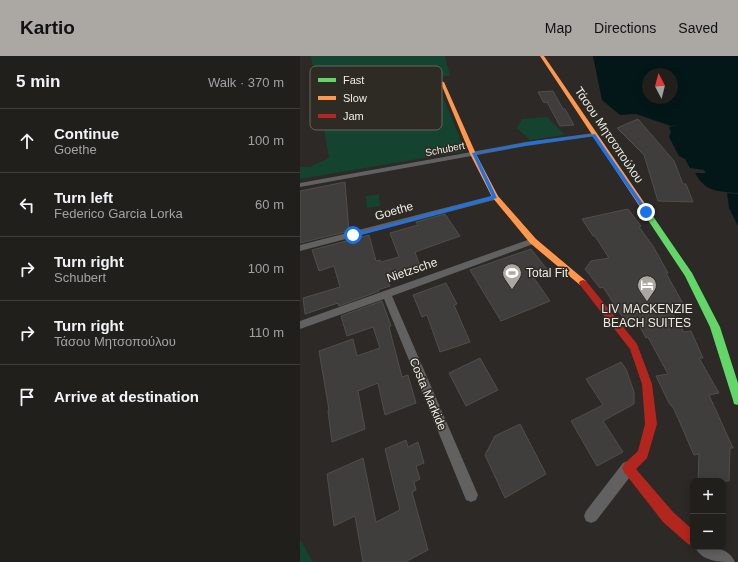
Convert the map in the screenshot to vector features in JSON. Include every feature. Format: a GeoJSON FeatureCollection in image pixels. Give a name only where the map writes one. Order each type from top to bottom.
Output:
{"type":"FeatureCollection","features":[{"type":"Feature","properties":{"kind":"street","name":"Τάσου Μητσοπούλου"},"geometry":{"type":"LineString","coordinates":[[542,56],[689,275],[714,327],[738,400]]}},
{"type":"Feature","properties":{"kind":"street"},"geometry":{"type":"LineString","coordinates":[[442,82],[473,154],[495,197],[534,241],[587,287],[634,347],[647,384],[651,424],[643,454],[628,468],[591,516]]}},
{"type":"Feature","properties":{"kind":"street","name":"Schubert"},"geometry":{"type":"LineString","coordinates":[[300,185],[535,142],[594,135]]}},
{"type":"Feature","properties":{"kind":"street","name":"Goethe"},"geometry":{"type":"LineString","coordinates":[[300,248],[495,197]]}},
{"type":"Feature","properties":{"kind":"street","name":"Nietzsche"},"geometry":{"type":"LineString","coordinates":[[300,325],[534,241]]}},
{"type":"Feature","properties":{"kind":"street","name":"Costa Markide"},"geometry":{"type":"LineString","coordinates":[[386,293],[471,495]]}},
{"type":"Feature","properties":{"kind":"street"},"geometry":{"type":"LineString","coordinates":[[628,468],[668,517],[690,536]]}},
{"type":"Feature","properties":{"kind":"street"},"geometry":{"type":"LineString","coordinates":[[708,550],[727,562]]}},
{"type":"Feature","properties":{"kind":"green space"},"geometry":{"type":"Polygon","coordinates":[[[311,56],[445,56],[450,76],[442,77],[442,66],[313,66],[311,56]]]}},
{"type":"Feature","properties":{"kind":"green space"},"geometry":{"type":"Polygon","coordinates":[[[442,94],[465,151],[300,179],[300,167],[310,167],[329,158],[324,130],[442,130],[442,94]]]}},
{"type":"Feature","properties":{"kind":"green space"},"geometry":{"type":"Polygon","coordinates":[[[547,117],[565,135],[530,140],[517,128],[522,119],[547,117]]]}},
{"type":"Feature","properties":{"kind":"green space"},"geometry":{"type":"Polygon","coordinates":[[[379,194],[380,206],[367,208],[366,196],[379,194]]]}},
{"type":"Feature","properties":{"kind":"green space"},"geometry":{"type":"Polygon","coordinates":[[[300,539],[313,562],[300,562],[300,539]]]}},
{"type":"Feature","properties":{"kind":"shaded area"},"geometry":{"type":"Polygon","coordinates":[[[593,56],[738,56],[738,193],[713,190],[708,188],[699,180],[695,173],[706,173],[704,170],[690,168],[685,159],[679,156],[669,137],[671,132],[669,127],[679,125],[671,126],[636,114],[620,115],[602,100],[593,56]]]}},
{"type":"Feature","properties":{"kind":"shaded area"},"geometry":{"type":"Polygon","coordinates":[[[727,193],[738,194],[738,226],[729,208],[727,193]]]}},
{"type":"Feature","properties":{"kind":"building"},"geometry":{"type":"Polygon","coordinates":[[[553,91],[574,125],[560,126],[547,102],[544,103],[538,92],[553,91]]]}},
{"type":"Feature","properties":{"kind":"building"},"geometry":{"type":"Polygon","coordinates":[[[638,119],[674,161],[683,184],[686,184],[693,202],[658,201],[644,155],[617,128],[638,119]]]}},
{"type":"Feature","properties":{"kind":"building"},"geometry":{"type":"Polygon","coordinates":[[[345,182],[349,231],[300,243],[300,191],[345,182]]]}},
{"type":"Feature","properties":{"kind":"building"},"geometry":{"type":"Polygon","coordinates":[[[628,209],[641,226],[639,227],[653,246],[687,311],[673,314],[684,332],[691,331],[703,358],[699,358],[719,393],[709,395],[733,448],[730,448],[729,481],[726,481],[726,478],[698,478],[699,454],[694,455],[674,409],[669,403],[656,376],[668,374],[648,337],[646,338],[637,321],[627,324],[603,287],[600,288],[585,269],[591,261],[609,258],[582,219],[628,209]]]}},
{"type":"Feature","properties":{"kind":"building"},"geometry":{"type":"Polygon","coordinates":[[[445,214],[460,236],[415,252],[421,269],[387,279],[390,286],[378,290],[379,291],[339,306],[338,303],[305,314],[303,298],[340,287],[334,266],[319,271],[312,250],[369,235],[376,261],[380,260],[381,262],[399,257],[390,233],[418,225],[416,222],[445,214]]]}},
{"type":"Feature","properties":{"kind":"building","name":"Total Fit"},"geometry":{"type":"Polygon","coordinates":[[[531,249],[550,273],[534,278],[550,301],[501,321],[470,270],[531,249]]]}},
{"type":"Feature","properties":{"kind":"building"},"geometry":{"type":"Polygon","coordinates":[[[446,283],[457,304],[454,305],[470,342],[440,352],[427,315],[422,317],[413,295],[446,283]]]}},
{"type":"Feature","properties":{"kind":"building"},"geometry":{"type":"Polygon","coordinates":[[[382,301],[391,326],[389,327],[402,377],[408,375],[416,403],[385,415],[378,383],[358,391],[365,429],[332,442],[329,410],[319,351],[353,339],[357,356],[380,348],[373,327],[347,336],[341,316],[382,301]]]}},
{"type":"Feature","properties":{"kind":"building"},"geometry":{"type":"Polygon","coordinates":[[[480,358],[498,390],[466,406],[449,373],[480,358]]]}},
{"type":"Feature","properties":{"kind":"building"},"geometry":{"type":"Polygon","coordinates":[[[621,362],[626,369],[634,392],[634,404],[603,421],[623,452],[597,466],[571,421],[603,405],[586,379],[621,362]]]}},
{"type":"Feature","properties":{"kind":"building"},"geometry":{"type":"Polygon","coordinates":[[[520,424],[546,474],[505,498],[485,455],[495,436],[520,424]]]}},
{"type":"Feature","properties":{"kind":"building"},"geometry":{"type":"Polygon","coordinates":[[[406,440],[408,447],[418,442],[424,463],[416,466],[420,479],[414,482],[416,490],[412,492],[428,550],[405,562],[363,562],[355,516],[334,526],[327,474],[363,458],[376,522],[400,510],[385,449],[406,440]]]}},
{"type":"Feature","properties":{"kind":"traffic: fast"},"geometry":{"type":"LineString","coordinates":[[644,208],[689,275],[715,327],[738,400]]}},
{"type":"Feature","properties":{"kind":"traffic: slow"},"geometry":{"type":"LineString","coordinates":[[542,56],[644,208]]}},
{"type":"Feature","properties":{"kind":"traffic: slow"},"geometry":{"type":"LineString","coordinates":[[442,82],[473,154],[495,197],[533,241],[583,283]]}},
{"type":"Feature","properties":{"kind":"traffic: jam"},"geometry":{"type":"LineString","coordinates":[[583,283],[634,347],[647,384],[651,424],[643,454],[628,468],[668,517],[690,536]]}},
{"type":"Feature","properties":{"kind":"place","name":"Total Fit"},"geometry":{"type":"Point","coordinates":[512,290]}},
{"type":"Feature","properties":{"kind":"place","name":"LIV MACKENZIE BEACH SUITES"},"geometry":{"type":"Point","coordinates":[647,302]}},
{"type":"Feature","properties":{"kind":"route"},"geometry":{"type":"LineString","coordinates":[[353,235],[495,197],[473,154],[535,142],[594,135],[646,212]]}}]}
